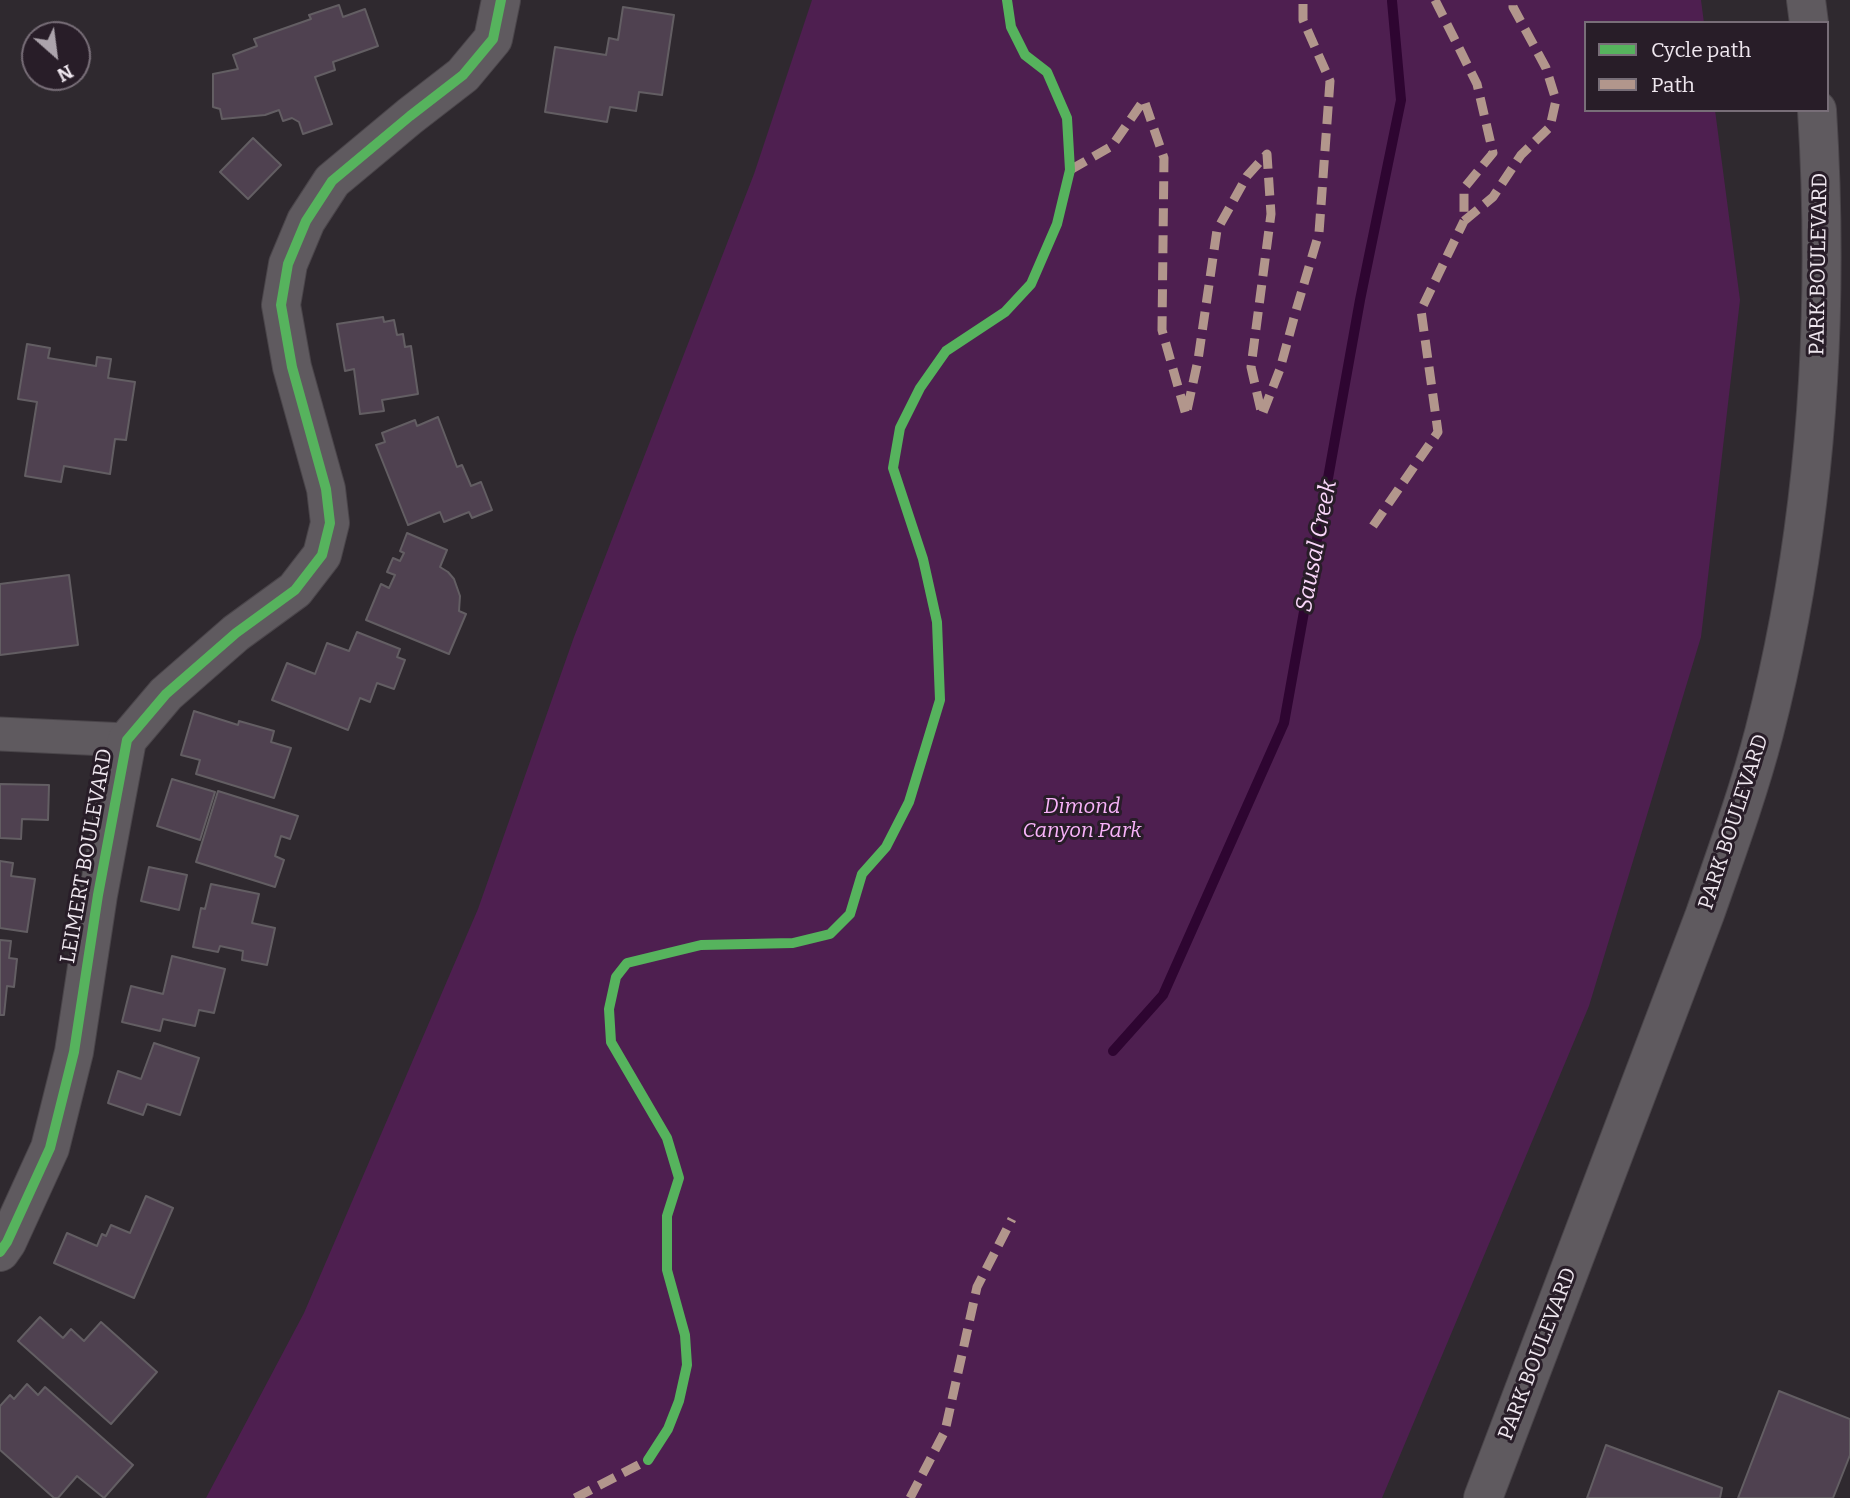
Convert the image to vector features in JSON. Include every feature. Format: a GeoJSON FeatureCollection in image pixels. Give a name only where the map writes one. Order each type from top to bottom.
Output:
{"type":"FeatureCollection","features":[{"type":"Feature","properties":{"kind":"main road","name":"LEIMERT BOULEVARD"},"geometry":{"type":"LineString","coordinates":[[0,1252],[50,1148],[74,1052],[98,895],[127,740],[166,694],[236,634],[295,590],[322,555],[330,523],[326,489],[292,367],[284,318],[282,305],[288,264],[306,221],[332,181],[463,75],[493,39],[501,0]]}},
{"type":"Feature","properties":{"kind":"main road"},"geometry":{"type":"LineString","coordinates":[[1806,0],[1809,21]]}},
{"type":"Feature","properties":{"kind":"main road","name":"PARK BOULEVARD"},"geometry":{"type":"LineString","coordinates":[[1483,1498],[1705,915],[1764,734],[1783,653],[1797,573],[1808,494],[1815,412],[1823,249],[1817,112]]}},
{"type":"Feature","properties":{"kind":"street"},"geometry":{"type":"LineString","coordinates":[[0,734],[127,740]]}},
{"type":"Feature","properties":{"kind":"green space","name":"Dimond Canyon Park"},"geometry":{"type":"Polygon","coordinates":[[[812,0],[1701,0],[1704,21],[1584,21],[1584,112],[1715,112],[1740,300],[1701,637],[1589,1006],[1382,1498],[206,1498],[304,1313],[478,909],[574,637],[754,174],[812,0]]]}},
{"type":"Feature","properties":{"kind":"building"},"geometry":{"type":"Polygon","coordinates":[[[339,5],[343,17],[365,9],[378,46],[333,62],[335,70],[315,77],[332,124],[303,134],[299,122],[292,118],[283,121],[279,110],[265,115],[222,119],[220,109],[213,107],[213,74],[238,69],[233,55],[257,46],[254,39],[311,19],[309,15],[339,5]]]}},
{"type":"Feature","properties":{"kind":"building"},"geometry":{"type":"Polygon","coordinates":[[[623,7],[674,15],[662,95],[639,92],[636,111],[610,107],[607,122],[545,112],[555,47],[606,55],[609,38],[618,40],[623,7]]]}},
{"type":"Feature","properties":{"kind":"building"},"geometry":{"type":"Polygon","coordinates":[[[253,138],[281,165],[248,199],[220,172],[253,138]]]}},
{"type":"Feature","properties":{"kind":"building"},"geometry":{"type":"Polygon","coordinates":[[[383,317],[384,322],[394,320],[397,335],[403,334],[405,347],[411,346],[418,394],[382,400],[384,411],[360,414],[354,369],[345,371],[337,324],[383,317]]]}},
{"type":"Feature","properties":{"kind":"building"},"geometry":{"type":"Polygon","coordinates":[[[27,344],[50,348],[48,358],[96,366],[97,357],[111,359],[108,378],[135,382],[126,440],[115,439],[110,474],[64,466],[61,482],[25,476],[37,402],[18,399],[27,344]]]}},
{"type":"Feature","properties":{"kind":"building"},"geometry":{"type":"Polygon","coordinates":[[[438,417],[457,467],[462,465],[471,486],[481,482],[492,510],[472,518],[469,512],[444,522],[440,512],[408,525],[376,445],[385,442],[382,433],[415,420],[417,426],[438,417]]]}},
{"type":"Feature","properties":{"kind":"building"},"geometry":{"type":"Polygon","coordinates":[[[407,533],[447,550],[440,567],[454,579],[460,596],[459,611],[466,614],[449,654],[366,620],[381,584],[389,588],[395,575],[387,572],[393,558],[400,561],[404,553],[400,551],[407,533]]]}},
{"type":"Feature","properties":{"kind":"building"},"geometry":{"type":"Polygon","coordinates":[[[69,575],[78,645],[0,655],[0,584],[69,575]]]}},
{"type":"Feature","properties":{"kind":"building"},"geometry":{"type":"Polygon","coordinates":[[[357,632],[400,649],[397,657],[405,660],[394,689],[377,683],[370,702],[360,698],[348,730],[272,700],[287,663],[315,674],[327,643],[349,651],[357,632]]]}},
{"type":"Feature","properties":{"kind":"building"},"geometry":{"type":"Polygon","coordinates":[[[194,711],[238,725],[239,721],[274,731],[271,742],[291,748],[274,798],[196,774],[200,760],[181,755],[194,711]]]}},
{"type":"Feature","properties":{"kind":"building"},"geometry":{"type":"Polygon","coordinates":[[[172,779],[215,792],[200,840],[157,826],[172,779]]]}},
{"type":"Feature","properties":{"kind":"building"},"geometry":{"type":"Polygon","coordinates":[[[0,784],[49,785],[48,820],[22,819],[21,839],[0,838],[0,784]]]}},
{"type":"Feature","properties":{"kind":"building"},"geometry":{"type":"Polygon","coordinates":[[[218,791],[298,816],[290,839],[281,836],[275,856],[284,860],[275,887],[196,862],[218,791]]]}},
{"type":"Feature","properties":{"kind":"building"},"geometry":{"type":"Polygon","coordinates":[[[0,861],[13,863],[11,876],[35,879],[27,932],[0,928],[0,861]]]}},
{"type":"Feature","properties":{"kind":"building"},"geometry":{"type":"Polygon","coordinates":[[[149,867],[187,875],[179,910],[141,901],[149,867]]]}},
{"type":"Feature","properties":{"kind":"building"},"geometry":{"type":"Polygon","coordinates":[[[211,884],[259,894],[252,923],[275,928],[267,965],[242,960],[243,951],[220,946],[218,952],[193,947],[201,908],[205,909],[211,884]]]}},
{"type":"Feature","properties":{"kind":"building"},"geometry":{"type":"Polygon","coordinates":[[[0,940],[11,941],[9,958],[17,959],[14,987],[7,986],[4,1015],[0,1015],[0,940]]]}},
{"type":"Feature","properties":{"kind":"building"},"geometry":{"type":"Polygon","coordinates":[[[172,956],[225,969],[214,1013],[199,1010],[195,1026],[163,1019],[160,1031],[122,1022],[131,986],[163,994],[172,956]]]}},
{"type":"Feature","properties":{"kind":"building"},"geometry":{"type":"Polygon","coordinates":[[[154,1043],[199,1058],[180,1115],[147,1104],[143,1115],[108,1103],[118,1071],[141,1079],[154,1043]]]}},
{"type":"Feature","properties":{"kind":"building"},"geometry":{"type":"Polygon","coordinates":[[[146,1196],[173,1208],[134,1298],[54,1263],[67,1233],[97,1246],[102,1234],[106,1236],[111,1225],[130,1233],[146,1196]]]}},
{"type":"Feature","properties":{"kind":"building"},"geometry":{"type":"Polygon","coordinates":[[[40,1317],[63,1338],[71,1329],[84,1341],[101,1322],[157,1372],[111,1424],[18,1341],[40,1317]]]}},
{"type":"Feature","properties":{"kind":"building"},"geometry":{"type":"Polygon","coordinates":[[[27,1384],[38,1395],[45,1387],[133,1465],[104,1498],[77,1476],[58,1498],[54,1498],[0,1450],[0,1406],[10,1395],[14,1399],[27,1384]]]}},
{"type":"Feature","properties":{"kind":"building"},"geometry":{"type":"Polygon","coordinates":[[[1779,1391],[1850,1419],[1850,1455],[1833,1498],[1738,1498],[1779,1391]]]}},
{"type":"Feature","properties":{"kind":"building"},"geometry":{"type":"Polygon","coordinates":[[[1606,1445],[1722,1488],[1720,1498],[1587,1498],[1606,1445]]]}},
{"type":"Feature","properties":{"kind":"waterway","name":"Sausal Creek"},"geometry":{"type":"LineString","coordinates":[[1113,1051],[1163,995],[1284,723],[1360,300],[1401,100],[1392,1]]}},
{"type":"Feature","properties":{"kind":"marked path"},"geometry":{"type":"LineString","coordinates":[[1070,170],[1112,146],[1144,100],[1164,158],[1162,330],[1186,415],[1198,360],[1217,230],[1247,176],[1267,154],[1271,214],[1251,367],[1262,415],[1280,369],[1319,233],[1330,81],[1303,20],[1303,0]]}},
{"type":"Feature","properties":{"kind":"marked path"},"geometry":{"type":"LineString","coordinates":[[1435,0],[1477,84],[1493,153],[1464,188],[1464,221],[1493,197],[1521,155],[1550,127],[1556,100],[1546,68],[1513,7],[1513,0]]}},
{"type":"Feature","properties":{"kind":"marked path"},"geometry":{"type":"LineString","coordinates":[[1373,526],[1438,432],[1421,310],[1464,221]]}},
{"type":"Feature","properties":{"kind":"marked path"},"geometry":{"type":"LineString","coordinates":[[910,1498],[945,1431],[977,1287],[1012,1219]]}},
{"type":"Feature","properties":{"kind":"marked path"},"geometry":{"type":"LineString","coordinates":[[575,1498],[650,1457]]}},
{"type":"Feature","properties":{"kind":"cycle path"},"geometry":{"type":"LineString","coordinates":[[0,1252],[50,1148],[74,1052],[98,895],[127,740],[166,694],[236,633],[295,590],[322,555],[330,523],[326,489],[292,367],[281,305],[288,264],[306,221],[332,181],[463,75],[493,39],[501,0]]}},
{"type":"Feature","properties":{"kind":"cycle path"},"geometry":{"type":"LineString","coordinates":[[648,1460],[668,1429],[679,1401],[687,1365],[685,1335],[667,1270],[667,1216],[679,1178],[667,1138],[611,1042],[609,1009],[616,977],[627,963],[701,945],[793,943],[830,934],[850,914],[862,874],[886,847],[909,802],[940,700],[937,622],[923,559],[893,468],[900,428],[920,388],[946,351],[1005,312],[1031,284],[1057,224],[1070,170],[1067,118],[1047,72],[1025,55],[1011,27],[1007,0]]}}]}
